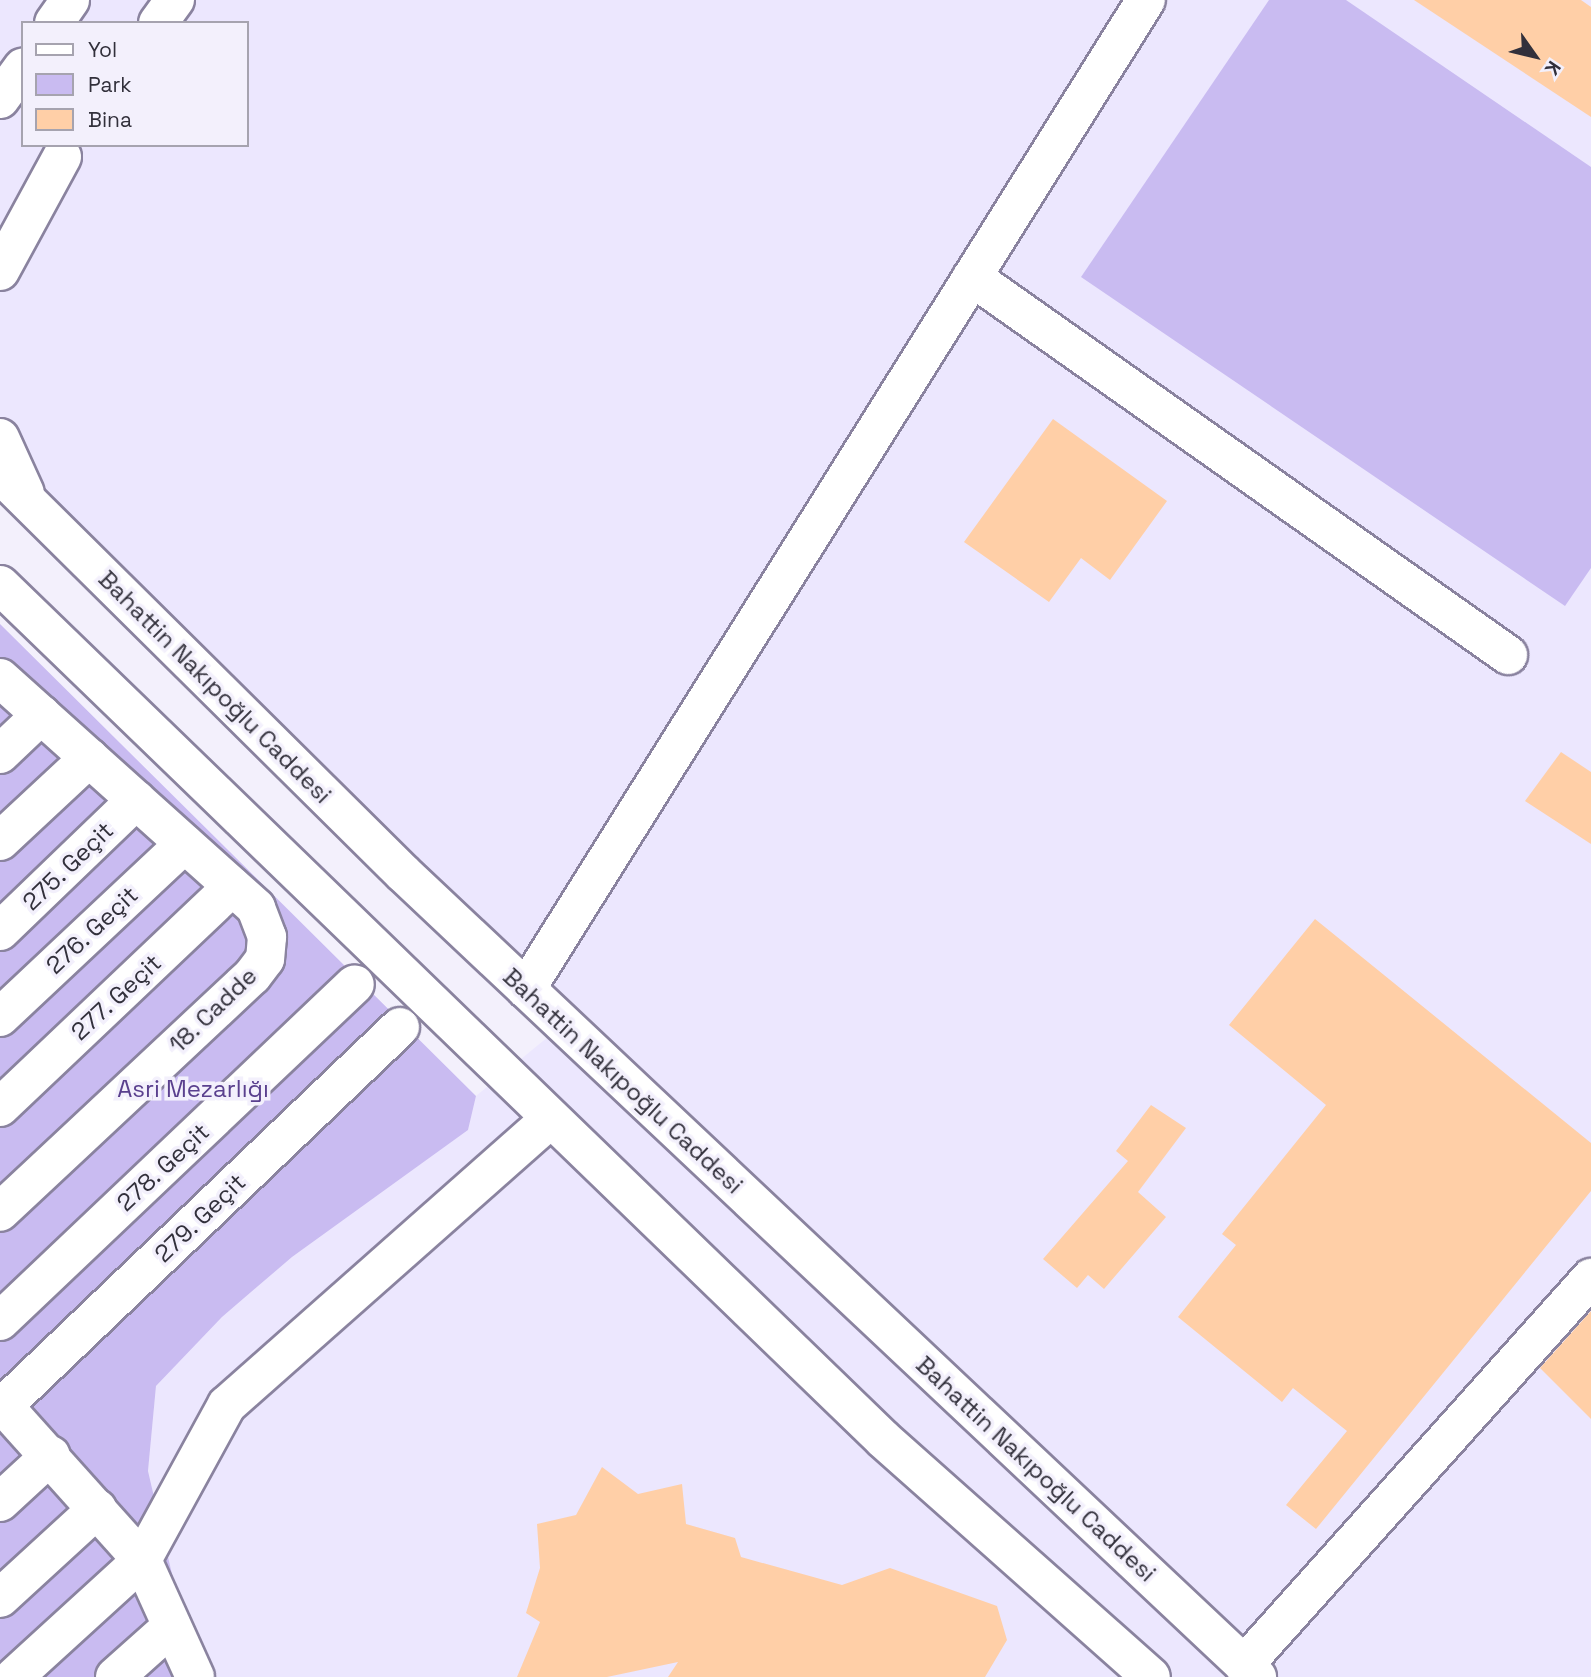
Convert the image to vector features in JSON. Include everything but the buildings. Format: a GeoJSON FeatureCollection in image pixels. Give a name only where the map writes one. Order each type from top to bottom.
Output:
{"type":"FeatureCollection","features":[{"type":"Feature","properties":{"kind":"main road"},"geometry":{"type":"LineString","coordinates":[[55,21],[70,0]]}},
{"type":"Feature","properties":{"kind":"main road"},"geometry":{"type":"LineString","coordinates":[[159,21],[175,0]]}},
{"type":"Feature","properties":{"kind":"main road"},"geometry":{"type":"LineString","coordinates":[[526,989],[1146,0]]}},
{"type":"Feature","properties":{"kind":"main road"},"geometry":{"type":"LineString","coordinates":[[0,99],[21,70]]}},
{"type":"Feature","properties":{"kind":"main road"},"geometry":{"type":"LineString","coordinates":[[0,239],[66,151]]}},
{"type":"Feature","properties":{"kind":"main road"},"geometry":{"type":"LineString","coordinates":[[0,271],[66,151]]}},
{"type":"Feature","properties":{"kind":"main road"},"geometry":{"type":"LineString","coordinates":[[972,276],[1508,655]]}},
{"type":"Feature","properties":{"kind":"main road"},"geometry":{"type":"LineString","coordinates":[[0,438],[31,505]]}},
{"type":"Feature","properties":{"kind":"main road","name":"Bahattin Nakıpoğlu Caddesi"},"geometry":{"type":"LineString","coordinates":[[0,474],[526,989],[1250,1671]]}},
{"type":"Feature","properties":{"kind":"main road"},"geometry":{"type":"LineString","coordinates":[[0,585],[883,1439],[1151,1677]]}},
{"type":"Feature","properties":{"kind":"main road"},"geometry":{"type":"LineString","coordinates":[[0,678],[244,897]]}},
{"type":"Feature","properties":{"kind":"main road"},"geometry":{"type":"LineString","coordinates":[[0,754],[41,715]]}},
{"type":"Feature","properties":{"kind":"main road"},"geometry":{"type":"LineString","coordinates":[[0,841],[89,758]]}},
{"type":"Feature","properties":{"kind":"main road","name":"275. Geçit"},"geometry":{"type":"LineString","coordinates":[[0,931],[136,800]]}},
{"type":"Feature","properties":{"kind":"main road","name":"276. Geçit"},"geometry":{"type":"LineString","coordinates":[[0,1017],[184,844]]}},
{"type":"Feature","properties":{"kind":"main road","name":"277. Geçit"},"geometry":{"type":"LineString","coordinates":[[1,1103],[244,897]]}},
{"type":"Feature","properties":{"kind":"main road","name":"18. Cadde"},"geometry":{"type":"LineString","coordinates":[[0,1212],[252,976],[265,959],[267,937],[244,897]]}},
{"type":"Feature","properties":{"kind":"main road","name":"278. Geçit"},"geometry":{"type":"LineString","coordinates":[[0,1321],[355,984]]}},
{"type":"Feature","properties":{"kind":"main road","name":"279. Geçit"},"geometry":{"type":"LineString","coordinates":[[1,1406],[400,1027]]}},
{"type":"Feature","properties":{"kind":"main road"},"geometry":{"type":"LineString","coordinates":[[14,1677],[142,1560],[227,1405],[550,1119]]}},
{"type":"Feature","properties":{"kind":"main road"},"geometry":{"type":"LineString","coordinates":[[1250,1671],[1591,1278]]}},
{"type":"Feature","properties":{"kind":"main road"},"geometry":{"type":"LineString","coordinates":[[1,1406],[51,1455],[142,1560],[195,1677]]}},
{"type":"Feature","properties":{"kind":"main road"},"geometry":{"type":"LineString","coordinates":[[0,1503],[51,1455]]}},
{"type":"Feature","properties":{"kind":"main road"},"geometry":{"type":"LineString","coordinates":[[0,1598],[97,1509]]}},
{"type":"Feature","properties":{"kind":"main road"},"geometry":{"type":"LineString","coordinates":[[115,1677],[172,1626]]}},
{"type":"Feature","properties":{"kind":"shaded area"},"geometry":{"type":"Polygon","coordinates":[[[0,0],[1591,0],[1591,1677],[196,1677],[148,1471],[156,1386],[222,1317],[292,1257],[468,1130],[476,1096],[571,1018],[0,448],[0,0]]]}},
{"type":"Feature","properties":{"kind":"green space"},"geometry":{"type":"Polygon","coordinates":[[[1269,0],[1346,0],[1591,167],[1591,568],[1565,606],[1081,277],[1269,0]]]}},
{"type":"Feature","properties":{"kind":"green space","name":"Asri Mezarlığı"},"geometry":{"type":"Polygon","coordinates":[[[0,624],[476,1096],[468,1130],[292,1257],[222,1317],[156,1386],[148,1471],[196,1677],[0,1677],[0,624]]]}}]}
